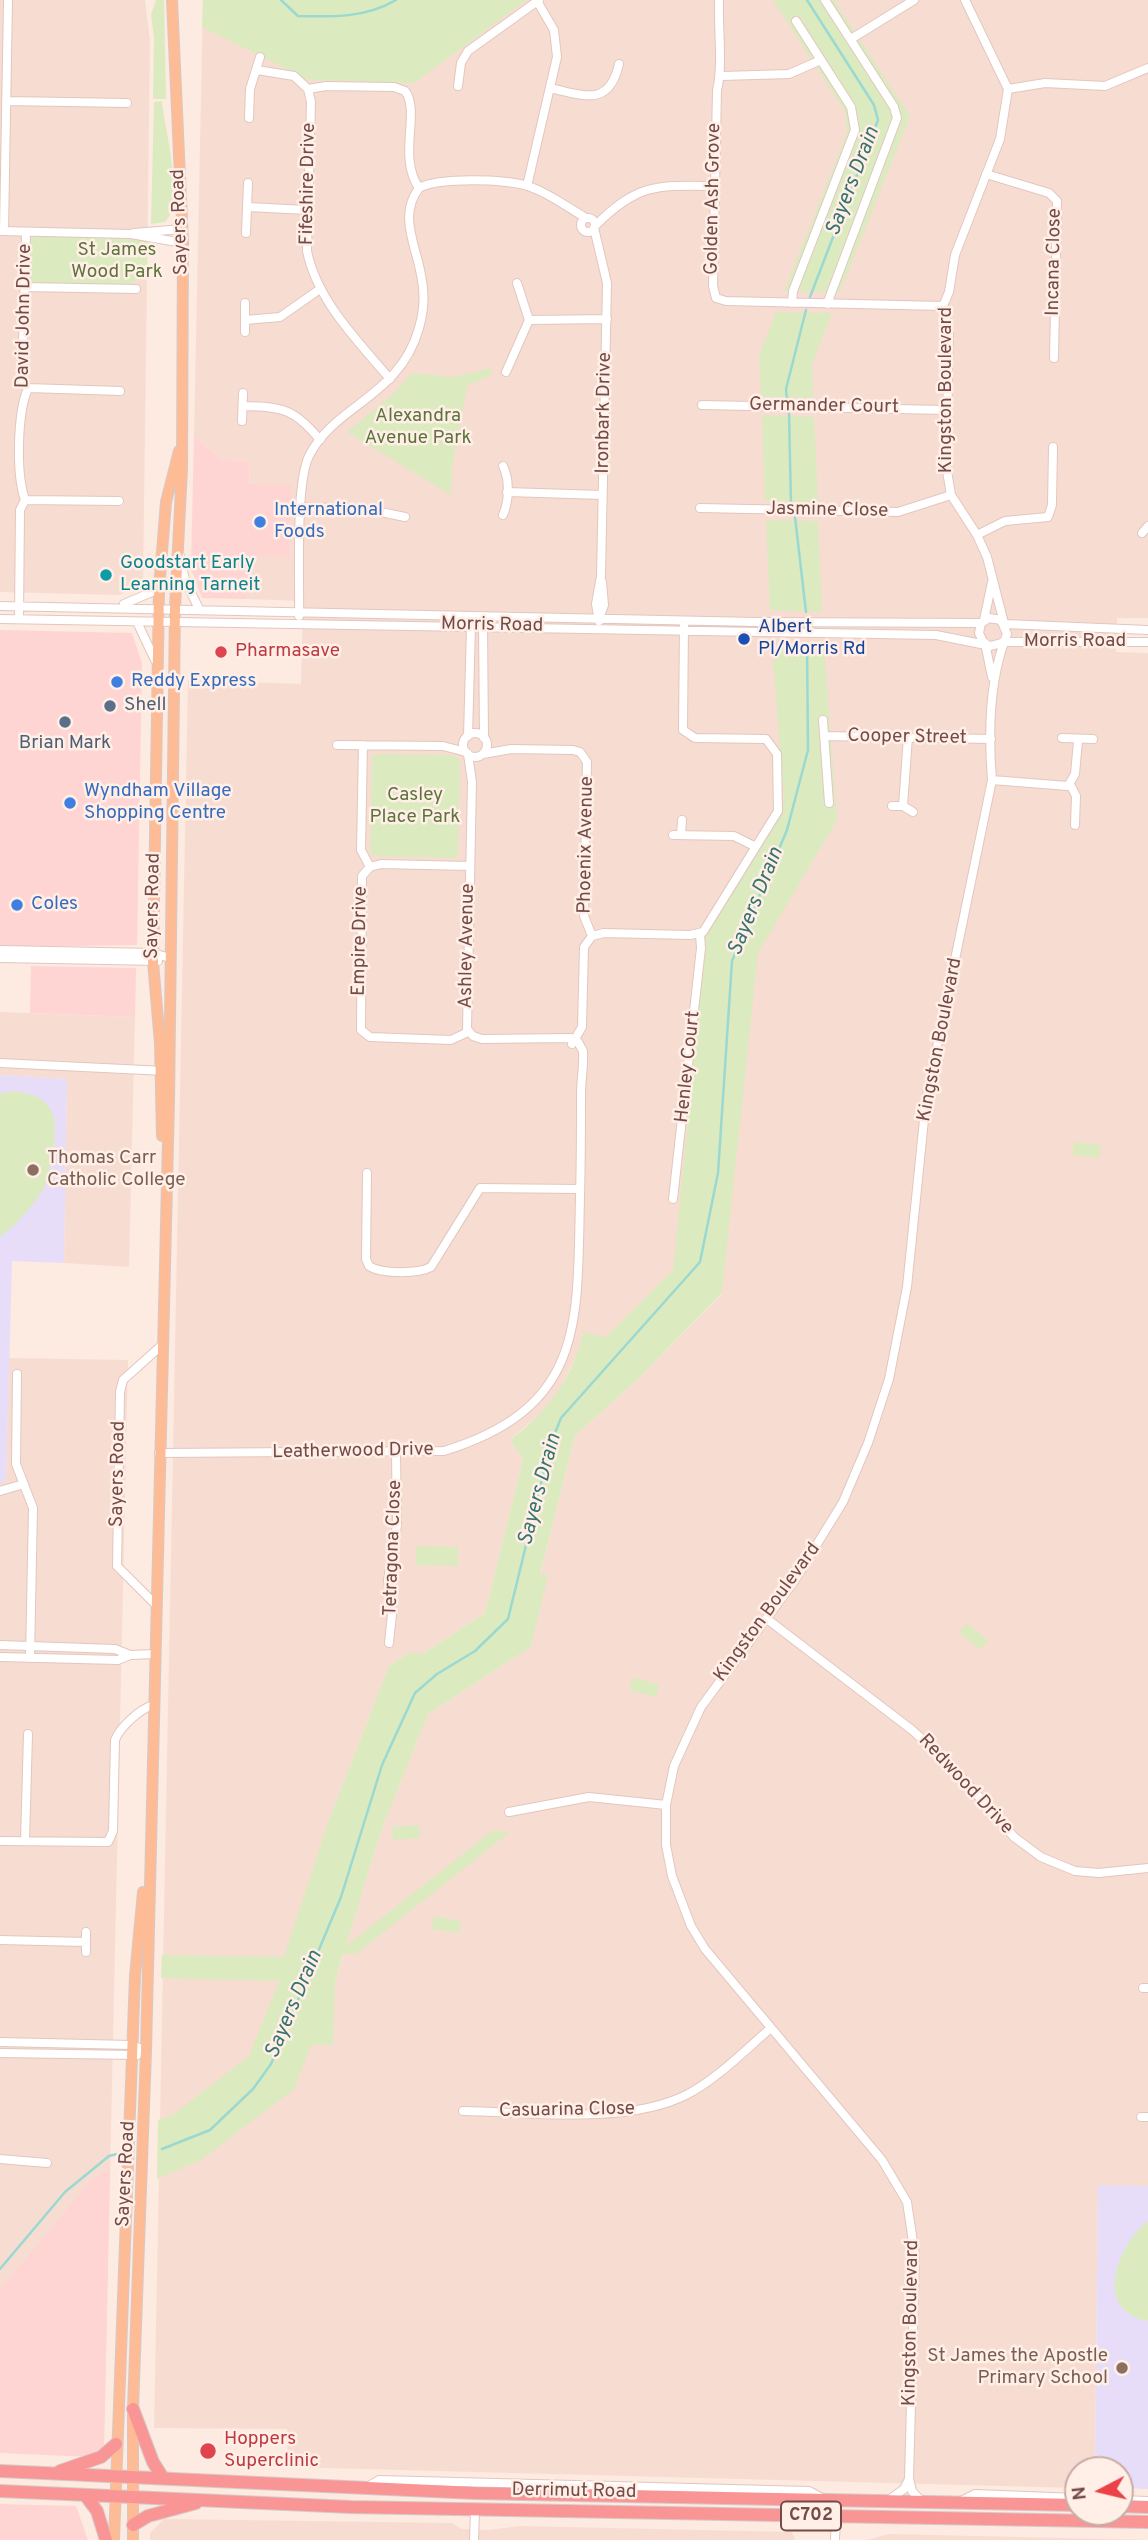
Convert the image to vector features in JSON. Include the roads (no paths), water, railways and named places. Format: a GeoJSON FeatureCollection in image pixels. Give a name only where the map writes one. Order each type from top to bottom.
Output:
{"type":"FeatureCollection","features":[{"type":"Feature","properties":{"kind":"highway"},"geometry":{"type":"LineString","coordinates":[[134,2409],[153,2462],[163,2478]]}},
{"type":"Feature","properties":{"kind":"highway"},"geometry":{"type":"LineString","coordinates":[[50,2474],[101,2458],[116,2444]]}},
{"type":"Feature","properties":{"kind":"highway","name":"Derrimut Road"},"geometry":{"type":"LineString","coordinates":[[0,2471],[475,2493],[571,2491],[1064,2505]]}},
{"type":"Feature","properties":{"kind":"highway","name":"Derrimut Road"},"geometry":{"type":"LineString","coordinates":[[0,2491],[475,2510],[1148,2522]]}},
{"type":"Feature","properties":{"kind":"highway"},"geometry":{"type":"LineString","coordinates":[[571,2491],[568,2502],[583,2511]]}},
{"type":"Feature","properties":{"kind":"highway"},"geometry":{"type":"LineString","coordinates":[[475,2493],[475,2510]]}},
{"type":"Feature","properties":{"kind":"highway"},"geometry":{"type":"LineString","coordinates":[[85,2495],[97,2511],[106,2540]]}},
{"type":"Feature","properties":{"kind":"highway"},"geometry":{"type":"LineString","coordinates":[[133,2525],[148,2516],[207,2500]]}},
{"type":"Feature","properties":{"kind":"highway"},"geometry":{"type":"LineString","coordinates":[[959,2503],[960,2511],[973,2519]]}},
{"type":"Feature","properties":{"kind":"main road","name":"Sayers Road"},"geometry":{"type":"LineString","coordinates":[[133,2540],[134,2409],[146,2051],[162,1345],[175,608],[181,448],[183,243],[172,0]]}},
{"type":"Feature","properties":{"kind":"main road","name":"Sayers Road"},"geometry":{"type":"LineString","coordinates":[[165,1071],[153,958],[159,589],[166,502],[181,448]]}},
{"type":"Feature","properties":{"kind":"main road","name":"Sayers Road"},"geometry":{"type":"LineString","coordinates":[[114,2540],[121,2284],[135,1976],[151,1809]]}},
{"type":"Feature","properties":{"kind":"main road"},"geometry":{"type":"LineString","coordinates":[[121,2284],[138,2284]]}},
{"type":"Feature","properties":{"kind":"street"},"geometry":{"type":"LineString","coordinates":[[8,0],[2,231],[131,234],[182,229]]}},
{"type":"Feature","properties":{"kind":"street","name":"Golden Ash Grove"},"geometry":{"type":"LineString","coordinates":[[719,0],[717,58],[722,76],[717,90],[714,186],[713,286],[716,298],[726,301],[943,306]]}},
{"type":"Feature","properties":{"kind":"street"},"geometry":{"type":"LineString","coordinates":[[825,0],[894,107],[897,123],[827,304]]}},
{"type":"Feature","properties":{"kind":"street"},"geometry":{"type":"LineString","coordinates":[[851,39],[914,0]]}},
{"type":"Feature","properties":{"kind":"street"},"geometry":{"type":"LineString","coordinates":[[965,0],[1009,89],[1045,83],[1105,86],[1148,68]]}},
{"type":"Feature","properties":{"kind":"street"},"geometry":{"type":"LineString","coordinates":[[458,86],[461,63],[468,51],[538,1],[557,41],[557,57],[527,186]]}},
{"type":"Feature","properties":{"kind":"street"},"geometry":{"type":"LineString","coordinates":[[792,303],[793,291],[855,130],[851,107],[796,21]]}},
{"type":"Feature","properties":{"kind":"street"},"geometry":{"type":"LineString","coordinates":[[249,118],[250,89],[260,57]]}},
{"type":"Feature","properties":{"kind":"street"},"geometry":{"type":"LineString","coordinates":[[722,76],[789,74],[821,60]]}},
{"type":"Feature","properties":{"kind":"street"},"geometry":{"type":"LineString","coordinates":[[550,88],[589,96],[601,94],[610,87],[619,64]]}},
{"type":"Feature","properties":{"kind":"street"},"geometry":{"type":"LineString","coordinates":[[257,70],[294,76],[308,89],[326,86],[394,87],[405,91],[409,102],[408,162],[419,188]]}},
{"type":"Feature","properties":{"kind":"street","name":"Fifeshire Drive"},"geometry":{"type":"LineString","coordinates":[[308,89],[311,102],[307,251],[320,289],[390,379]]}},
{"type":"Feature","properties":{"kind":"street","name":"Kingston Boulevard"},"geometry":{"type":"LineString","coordinates":[[1004,624],[993,579],[977,535],[951,495],[946,465],[948,334],[943,306],[949,292],[955,255],[1000,139],[1009,89]]}},
{"type":"Feature","properties":{"kind":"street"},"geometry":{"type":"LineString","coordinates":[[6,101],[127,103]]}},
{"type":"Feature","properties":{"kind":"street","name":"Incana Close"},"geometry":{"type":"LineString","coordinates":[[986,174],[1049,193],[1057,201],[1054,358]]}},
{"type":"Feature","properties":{"kind":"street"},"geometry":{"type":"LineString","coordinates":[[299,622],[304,471],[310,454],[320,440],[390,379],[408,355],[422,313],[422,282],[409,220],[410,203],[419,188],[436,181],[527,186],[570,208],[585,220]]}},
{"type":"Feature","properties":{"kind":"street"},"geometry":{"type":"LineString","coordinates":[[246,233],[248,183]]}},
{"type":"Feature","properties":{"kind":"street"},"geometry":{"type":"LineString","coordinates":[[585,220],[582,229],[592,228],[609,212],[652,186],[714,186]]}},
{"type":"Feature","properties":{"kind":"street"},"geometry":{"type":"LineString","coordinates":[[248,207],[307,210]]}},
{"type":"Feature","properties":{"kind":"street"},"geometry":{"type":"LineString","coordinates":[[585,220],[609,212]]}},
{"type":"Feature","properties":{"kind":"street","name":"Ironbark Drive"},"geometry":{"type":"LineString","coordinates":[[592,228],[607,283],[601,576],[604,605],[599,624]]}},
{"type":"Feature","properties":{"kind":"street","name":"David John Drive"},"geometry":{"type":"LineString","coordinates":[[19,619],[20,510],[25,500],[20,478],[22,410],[28,388],[22,380],[26,232]]}},
{"type":"Feature","properties":{"kind":"street"},"geometry":{"type":"LineString","coordinates":[[131,234],[183,243]]}},
{"type":"Feature","properties":{"kind":"street"},"geometry":{"type":"LineString","coordinates":[[506,372],[530,320],[517,283]]}},
{"type":"Feature","properties":{"kind":"street"},"geometry":{"type":"LineString","coordinates":[[25,287],[136,289]]}},
{"type":"Feature","properties":{"kind":"street"},"geometry":{"type":"LineString","coordinates":[[245,320],[280,317],[320,289]]}},
{"type":"Feature","properties":{"kind":"street"},"geometry":{"type":"LineString","coordinates":[[245,303],[245,332]]}},
{"type":"Feature","properties":{"kind":"street"},"geometry":{"type":"LineString","coordinates":[[530,320],[607,319]]}},
{"type":"Feature","properties":{"kind":"street"},"geometry":{"type":"LineString","coordinates":[[28,388],[120,391]]}},
{"type":"Feature","properties":{"kind":"street"},"geometry":{"type":"LineString","coordinates":[[242,421],[243,393]]}},
{"type":"Feature","properties":{"kind":"street","name":"Germander Court"},"geometry":{"type":"LineString","coordinates":[[702,405],[946,410]]}},
{"type":"Feature","properties":{"kind":"street"},"geometry":{"type":"LineString","coordinates":[[243,406],[289,411],[302,420],[320,440]]}},
{"type":"Feature","properties":{"kind":"street"},"geometry":{"type":"LineString","coordinates":[[1048,517],[1052,505],[1053,447]]}},
{"type":"Feature","properties":{"kind":"street"},"geometry":{"type":"LineString","coordinates":[[503,466],[507,492],[503,515]]}},
{"type":"Feature","properties":{"kind":"street"},"geometry":{"type":"LineString","coordinates":[[507,492],[603,495]]}},
{"type":"Feature","properties":{"kind":"street","name":"Jasmine Close"},"geometry":{"type":"LineString","coordinates":[[700,508],[898,512],[951,495]]}},
{"type":"Feature","properties":{"kind":"street"},"geometry":{"type":"LineString","coordinates":[[25,500],[119,501]]}},
{"type":"Feature","properties":{"kind":"street"},"geometry":{"type":"LineString","coordinates":[[302,507],[366,509],[405,517]]}},
{"type":"Feature","properties":{"kind":"street"},"geometry":{"type":"LineString","coordinates":[[977,535],[1005,521],[1048,517],[1056,523]]}},
{"type":"Feature","properties":{"kind":"street"},"geometry":{"type":"LineString","coordinates":[[178,546],[186,580],[199,609]]}},
{"type":"Feature","properties":{"kind":"street"},"geometry":{"type":"LineString","coordinates":[[983,622],[996,617],[1004,624],[1007,634],[1002,643],[995,646],[984,642],[979,633],[993,579]]}},
{"type":"Feature","properties":{"kind":"street"},"geometry":{"type":"LineString","coordinates":[[118,607],[159,589]]}},
{"type":"Feature","properties":{"kind":"street","name":"Morris Road"},"geometry":{"type":"LineString","coordinates":[[0,606],[478,616],[599,624]]}},
{"type":"Feature","properties":{"kind":"street"},"geometry":{"type":"LineString","coordinates":[[337,745],[443,746],[467,753],[482,754],[486,747],[485,626],[478,616],[471,626],[467,753]]}},
{"type":"Feature","properties":{"kind":"street","name":"Morris Road"},"geometry":{"type":"LineString","coordinates":[[0,619],[471,626],[938,625],[983,622]]}},
{"type":"Feature","properties":{"kind":"street"},"geometry":{"type":"LineString","coordinates":[[137,622],[154,654],[158,672]]}},
{"type":"Feature","properties":{"kind":"street","name":"Morris Road"},"geometry":{"type":"LineString","coordinates":[[1004,624],[1148,630]]}},
{"type":"Feature","properties":{"kind":"street"},"geometry":{"type":"LineString","coordinates":[[592,936],[604,933],[700,934],[778,811],[777,754],[766,739],[695,738],[686,734],[682,724],[684,625]]}},
{"type":"Feature","properties":{"kind":"street","name":"Morris Road"},"geometry":{"type":"LineString","coordinates":[[684,625],[936,635],[984,642]]}},
{"type":"Feature","properties":{"kind":"street","name":"Kingston Boulevard"},"geometry":{"type":"LineString","coordinates":[[984,642],[993,680]]}},
{"type":"Feature","properties":{"kind":"street","name":"Morris Road"},"geometry":{"type":"LineString","coordinates":[[1002,643],[1148,642]]}},
{"type":"Feature","properties":{"kind":"street","name":"Kingston Boulevard"},"geometry":{"type":"LineString","coordinates":[[909,2479],[915,2255],[911,2216],[902,2189],[888,2167],[705,1949],[691,1926],[672,1876],[666,1845],[666,1805],[674,1766],[685,1735],[701,1707],[767,1619],[820,1542],[843,1502],[869,1443],[889,1379],[907,1287],[926,1100],[992,780],[993,680],[1002,643]]}},
{"type":"Feature","properties":{"kind":"street"},"geometry":{"type":"LineString","coordinates":[[823,720],[829,803]]}},
{"type":"Feature","properties":{"kind":"street"},"geometry":{"type":"LineString","coordinates":[[443,746],[477,734],[484,738]]}},
{"type":"Feature","properties":{"kind":"street","name":"Cooper Street"},"geometry":{"type":"LineString","coordinates":[[824,736],[991,739]]}},
{"type":"Feature","properties":{"kind":"street"},"geometry":{"type":"LineString","coordinates":[[903,806],[908,737]]}},
{"type":"Feature","properties":{"kind":"street","name":"Phoenix Avenue"},"geometry":{"type":"LineString","coordinates":[[484,738],[512,749]]}},
{"type":"Feature","properties":{"kind":"street"},"geometry":{"type":"LineString","coordinates":[[1062,738],[1078,741],[1093,739]]}},
{"type":"Feature","properties":{"kind":"street"},"geometry":{"type":"LineString","coordinates":[[992,780],[1063,788],[1070,784],[1075,774],[1078,741]]}},
{"type":"Feature","properties":{"kind":"street","name":"Empire Drive"},"geometry":{"type":"LineString","coordinates":[[363,745],[361,850],[370,867],[362,876],[362,1031],[370,1037],[451,1040],[468,1032]]}},
{"type":"Feature","properties":{"kind":"street","name":"Phoenix Avenue"},"geometry":{"type":"LineString","coordinates":[[482,754],[512,749],[573,750],[586,759],[584,916],[592,936],[584,947],[582,1027],[574,1042]]}},
{"type":"Feature","properties":{"kind":"street","name":"Ashley Avenue"},"geometry":{"type":"LineString","coordinates":[[467,753],[472,782],[466,1023],[468,1032],[482,1039],[574,1042]]}},
{"type":"Feature","properties":{"kind":"street","name":"Ashley Avenue"},"geometry":{"type":"LineString","coordinates":[[472,782],[482,754]]}},
{"type":"Feature","properties":{"kind":"street"},"geometry":{"type":"LineString","coordinates":[[1070,784],[1076,796],[1075,825]]}},
{"type":"Feature","properties":{"kind":"street"},"geometry":{"type":"LineString","coordinates":[[892,806],[903,806],[912,812]]}},
{"type":"Feature","properties":{"kind":"street"},"geometry":{"type":"LineString","coordinates":[[682,820],[677,835],[734,836],[754,846]]}},
{"type":"Feature","properties":{"kind":"street"},"geometry":{"type":"LineString","coordinates":[[370,867],[381,864],[470,866]]}},
{"type":"Feature","properties":{"kind":"street","name":"Henley Court"},"geometry":{"type":"LineString","coordinates":[[673,1199],[696,1001],[700,934]]}},
{"type":"Feature","properties":{"kind":"street"},"geometry":{"type":"LineString","coordinates":[[0,950],[153,958]]}},
{"type":"Feature","properties":{"kind":"street"},"geometry":{"type":"LineString","coordinates":[[0,958],[170,958]]}},
{"type":"Feature","properties":{"kind":"street","name":"Leatherwood Drive"},"geometry":{"type":"LineString","coordinates":[[159,1453],[444,1451],[482,1439],[512,1422],[553,1381],[569,1345],[575,1319],[583,1052],[574,1042]]}},
{"type":"Feature","properties":{"kind":"street"},"geometry":{"type":"LineString","coordinates":[[0,1063],[165,1071]]}},
{"type":"Feature","properties":{"kind":"street"},"geometry":{"type":"LineString","coordinates":[[367,1173],[366,1259],[369,1266],[375,1270],[428,1269],[479,1192],[493,1188],[580,1189]]}},
{"type":"Feature","properties":{"kind":"street","name":"Sayers Road"},"geometry":{"type":"LineString","coordinates":[[156,1605],[117,1566],[120,1405],[121,1383],[162,1345]]}},
{"type":"Feature","properties":{"kind":"street"},"geometry":{"type":"LineString","coordinates":[[18,1374],[16,1464],[33,1508],[30,1658]]}},
{"type":"Feature","properties":{"kind":"street","name":"Tetragona Close"},"geometry":{"type":"LineString","coordinates":[[389,1643],[392,1614],[388,1580],[397,1525],[396,1453]]}},
{"type":"Feature","properties":{"kind":"street"},"geometry":{"type":"LineString","coordinates":[[0,1491],[24,1484]]}},
{"type":"Feature","properties":{"kind":"street","name":"Redwood Drive"},"geometry":{"type":"LineString","coordinates":[[767,1619],[912,1730],[951,1766],[1014,1837],[1041,1857],[1075,1871],[1100,1873],[1148,1868]]}},
{"type":"Feature","properties":{"kind":"street"},"geometry":{"type":"LineString","coordinates":[[0,1645],[115,1649],[130,1655]]}},
{"type":"Feature","properties":{"kind":"street"},"geometry":{"type":"LineString","coordinates":[[0,1657],[118,1660],[130,1655],[155,1654]]}},
{"type":"Feature","properties":{"kind":"street"},"geometry":{"type":"LineString","coordinates":[[0,1841],[101,1844],[111,1839],[116,1740],[122,1729],[153,1705]]}},
{"type":"Feature","properties":{"kind":"street"},"geometry":{"type":"LineString","coordinates":[[25,1841],[28,1734]]}},
{"type":"Feature","properties":{"kind":"street"},"geometry":{"type":"LineString","coordinates":[[509,1812],[589,1797],[666,1805]]}},
{"type":"Feature","properties":{"kind":"street"},"geometry":{"type":"LineString","coordinates":[[86,1932],[86,1952]]}},
{"type":"Feature","properties":{"kind":"street"},"geometry":{"type":"LineString","coordinates":[[0,1940],[86,1942]]}},
{"type":"Feature","properties":{"kind":"street","name":"Casuarina Close"},"geometry":{"type":"LineString","coordinates":[[463,2111],[602,2113],[646,2110],[687,2095],[706,2083],[771,2028]]}},
{"type":"Feature","properties":{"kind":"street"},"geometry":{"type":"LineString","coordinates":[[0,2042],[132,2051]]}},
{"type":"Feature","properties":{"kind":"street"},"geometry":{"type":"LineString","coordinates":[[0,2053],[146,2051]]}},
{"type":"Feature","properties":{"kind":"street"},"geometry":{"type":"LineString","coordinates":[[0,2159],[47,2164]]}},
{"type":"Feature","properties":{"kind":"street"},"geometry":{"type":"LineString","coordinates":[[886,2501],[904,2489],[909,2479]]}},
{"type":"Feature","properties":{"kind":"street"},"geometry":{"type":"LineString","coordinates":[[909,2479],[912,2491],[923,2502]]}},
{"type":"Feature","properties":{"kind":"street"},"geometry":{"type":"LineString","coordinates":[[364,2489],[379,2480],[571,2491]]}},
{"type":"Feature","properties":{"kind":"street"},"geometry":{"type":"LineString","coordinates":[[959,2503],[975,2494],[1064,2497]]}},
{"type":"Feature","properties":{"kind":"street"},"geometry":{"type":"LineString","coordinates":[[474,2540],[475,2510]]}},
{"type":"Feature","properties":{"kind":"street"},"geometry":{"type":"LineString","coordinates":[[835,2540],[836,2516]]}},
{"type":"Feature","properties":{"kind":"waterway"},"geometry":{"type":"LineString","coordinates":[[281,0],[298,16],[361,13],[396,0]]}},
{"type":"Feature","properties":{"kind":"waterway","name":"Sayers Drain"},"geometry":{"type":"LineString","coordinates":[[807,0],[874,105],[878,120],[810,297]]}},
{"type":"Feature","properties":{"kind":"waterway","name":"Sayers Drain"},"geometry":{"type":"LineString","coordinates":[[787,400],[786,389],[806,310]]}},
{"type":"Feature","properties":{"kind":"waterway","name":"Sayers Drain"},"geometry":{"type":"LineString","coordinates":[[789,413],[791,505]]}},
{"type":"Feature","properties":{"kind":"waterway","name":"Sayers Drain"},"geometry":{"type":"LineString","coordinates":[[795,517],[806,612]]}},
{"type":"Feature","properties":{"kind":"waterway","name":"Sayers Drain"},"geometry":{"type":"LineString","coordinates":[[162,2149],[210,2130],[253,2089],[271,2064],[341,1897],[382,1765],[415,1693],[437,1674],[475,1651],[508,1619],[551,1443],[561,1418],[700,1262],[718,1173],[732,961],[787,830],[808,750],[807,643]]}},
{"type":"Feature","properties":{"kind":"waterway","name":"Sayers Drain"},"geometry":{"type":"LineString","coordinates":[[0,2269],[65,2192],[109,2156],[117,2154]]}},
{"type":"Feature","properties":{"kind":"place","name":"International Foods"},"geometry":{"type":"Point","coordinates":[260,522]}},
{"type":"Feature","properties":{"kind":"place","name":"Goodstart Early Learning Tarneit"},"geometry":{"type":"Point","coordinates":[106,575]}},
{"type":"Feature","properties":{"kind":"place","name":"Albert Pl/Morris Rd"},"geometry":{"type":"Point","coordinates":[744,639]}},
{"type":"Feature","properties":{"kind":"place","name":"Pharmasave"},"geometry":{"type":"Point","coordinates":[221,652]}},
{"type":"Feature","properties":{"kind":"place","name":"Reddy Express"},"geometry":{"type":"Point","coordinates":[117,682]}},
{"type":"Feature","properties":{"kind":"place","name":"Shell"},"geometry":{"type":"Point","coordinates":[110,706]}},
{"type":"Feature","properties":{"kind":"place","name":"Brian Mark"},"geometry":{"type":"Point","coordinates":[65,722]}},
{"type":"Feature","properties":{"kind":"place","name":"Wyndham Village Shopping Centre"},"geometry":{"type":"Point","coordinates":[70,803]}},
{"type":"Feature","properties":{"kind":"place","name":"Coles"},"geometry":{"type":"Point","coordinates":[17,905]}},
{"type":"Feature","properties":{"kind":"place","name":"Thomas Carr Catholic College"},"geometry":{"type":"Point","coordinates":[33,1170]}},
{"type":"Feature","properties":{"kind":"place","name":"St James the Apostle Primary School"},"geometry":{"type":"Point","coordinates":[1122,2368]}},
{"type":"Feature","properties":{"kind":"place","name":"Hoppers Superclinic"},"geometry":{"type":"Point","coordinates":[208,2451]}},
{"type":"Feature","properties":{"kind":"park label","name":"St James Wood Park"},"geometry":{"type":"Point","coordinates":[117,262]}},
{"type":"Feature","properties":{"kind":"park label","name":"Alexandra Avenue Park"},"geometry":{"type":"Point","coordinates":[418,428]}},
{"type":"Feature","properties":{"kind":"park label","name":"Casley Place Park"},"geometry":{"type":"Point","coordinates":[415,807]}}]}
